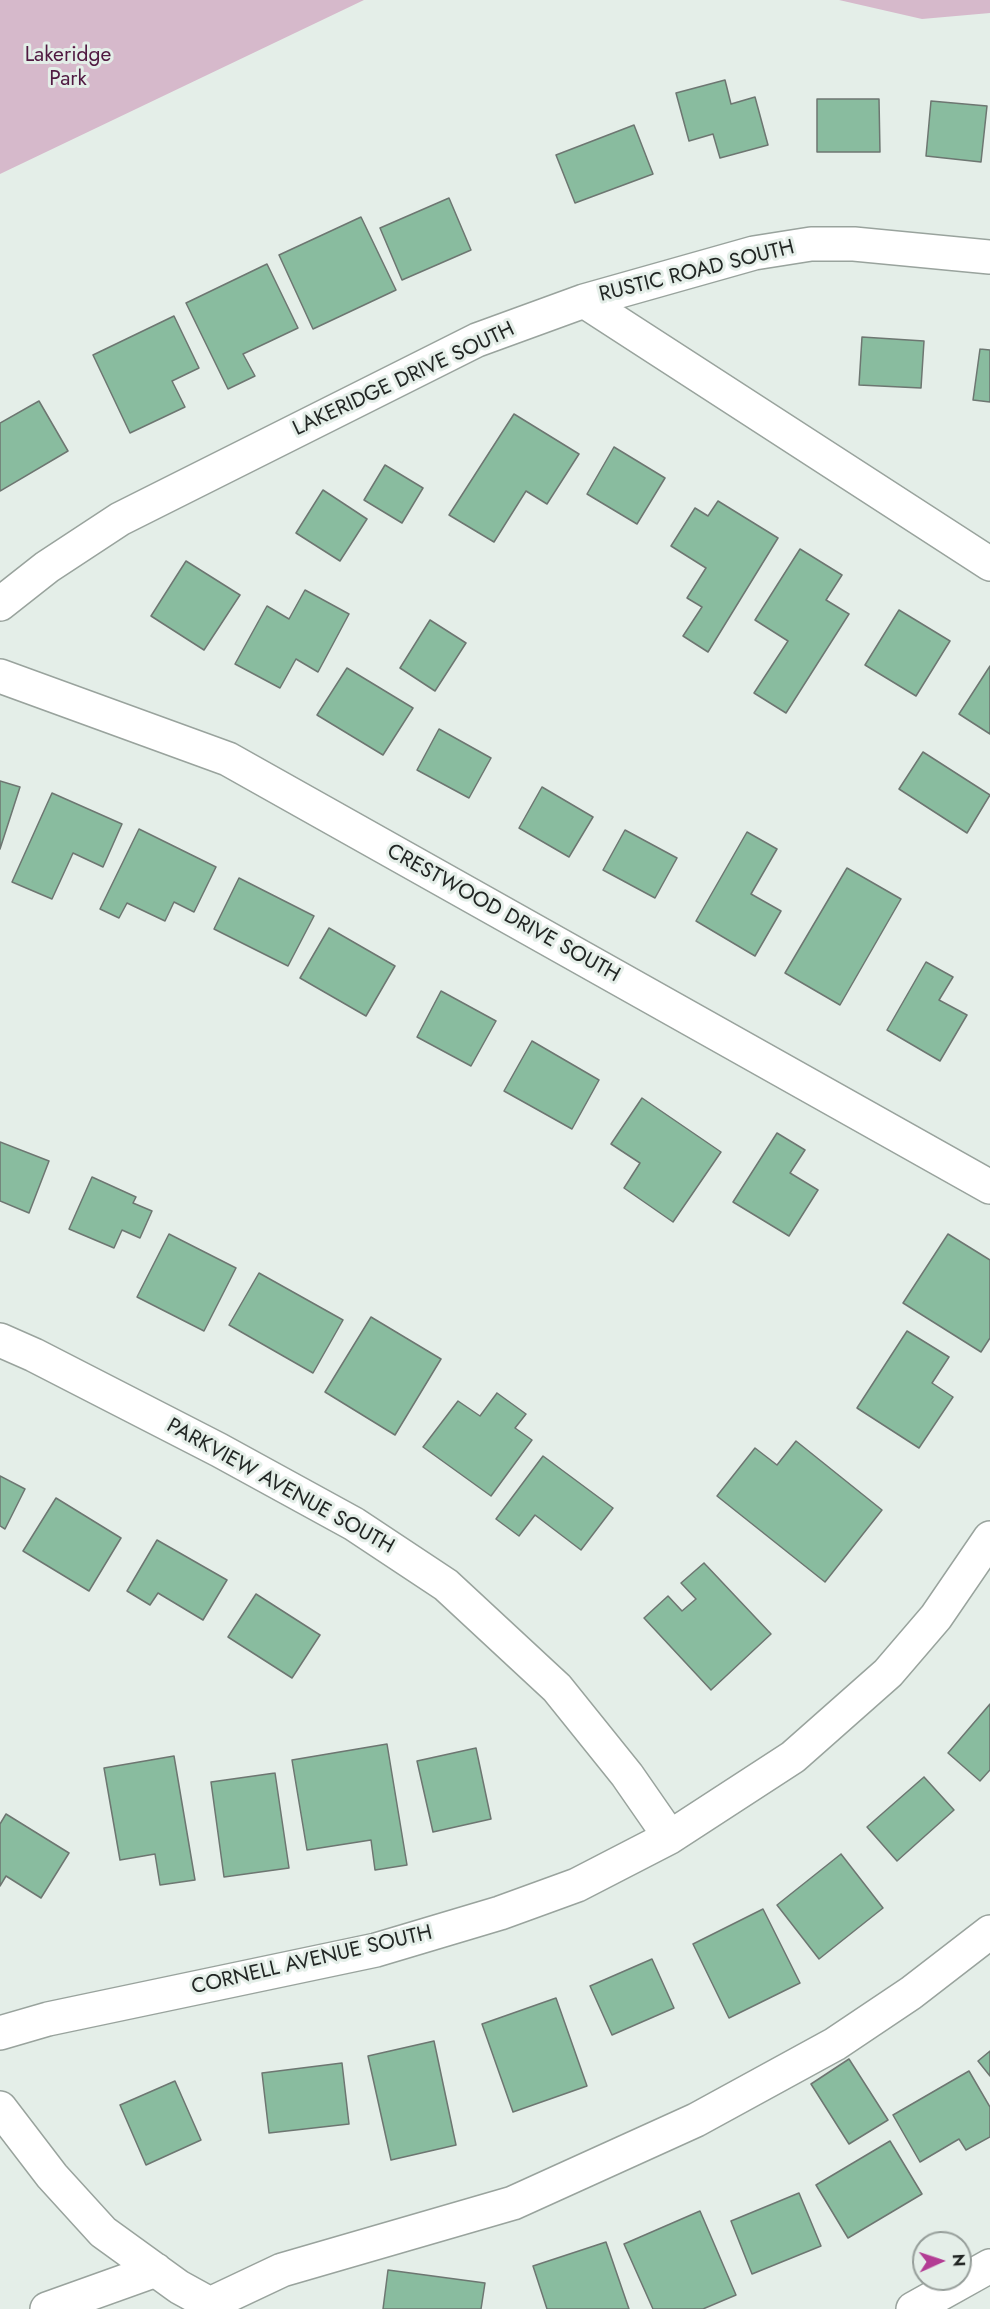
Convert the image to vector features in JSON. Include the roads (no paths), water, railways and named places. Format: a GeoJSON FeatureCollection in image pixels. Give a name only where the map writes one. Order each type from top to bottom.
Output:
{"type":"FeatureCollection","features":[{"type":"Feature","properties":{"kind":"street","name":"RUSTIC ROAD SOUTH"},"geometry":{"type":"LineString","coordinates":[[584,301],[754,253],[811,244],[854,244],[990,258]]}},
{"type":"Feature","properties":{"kind":"street"},"geometry":{"type":"LineString","coordinates":[[584,301],[990,564]]}},
{"type":"Feature","properties":{"kind":"street","name":"LAKERIDGE DRIVE SOUTH"},"geometry":{"type":"LineString","coordinates":[[0,604],[47,567],[120,519],[477,340],[584,301]]}},
{"type":"Feature","properties":{"kind":"street","name":"CRESTWOOD DRIVE SOUTH"},"geometry":{"type":"LineString","coordinates":[[0,676],[228,759],[990,1187]]}},
{"type":"Feature","properties":{"kind":"street","name":"PARKVIEW AVENUE SOUTH"},"geometry":{"type":"LineString","coordinates":[[0,1340],[34,1354],[209,1444],[354,1524],[446,1585],[557,1688],[627,1775],[670,1837]]}},
{"type":"Feature","properties":{"kind":"street","name":"CORNELL AVENUE SOUTH"},"geometry":{"type":"LineString","coordinates":[[0,2032],[48,2019],[376,1950],[500,1913],[577,1885],[670,1837],[793,1757],[888,1673],[936,1617],[990,1538]]}},
{"type":"Feature","properties":{"kind":"street"},"geometry":{"type":"LineString","coordinates":[[0,2108],[52,2176],[103,2232],[179,2287],[215,2307],[282,2270],[513,2203],[696,2120],[835,2044],[911,1993],[990,1932]]}},
{"type":"Feature","properties":{"kind":"street"},"geometry":{"type":"LineString","coordinates":[[913,2309],[990,2266]]}},
{"type":"Feature","properties":{"kind":"street"},"geometry":{"type":"LineString","coordinates":[[47,2309],[156,2270]]}},
{"type":"Feature","properties":{"kind":"park label","name":"Lakeridge Park"},"geometry":{"type":"Point","coordinates":[68,68]}}]}
